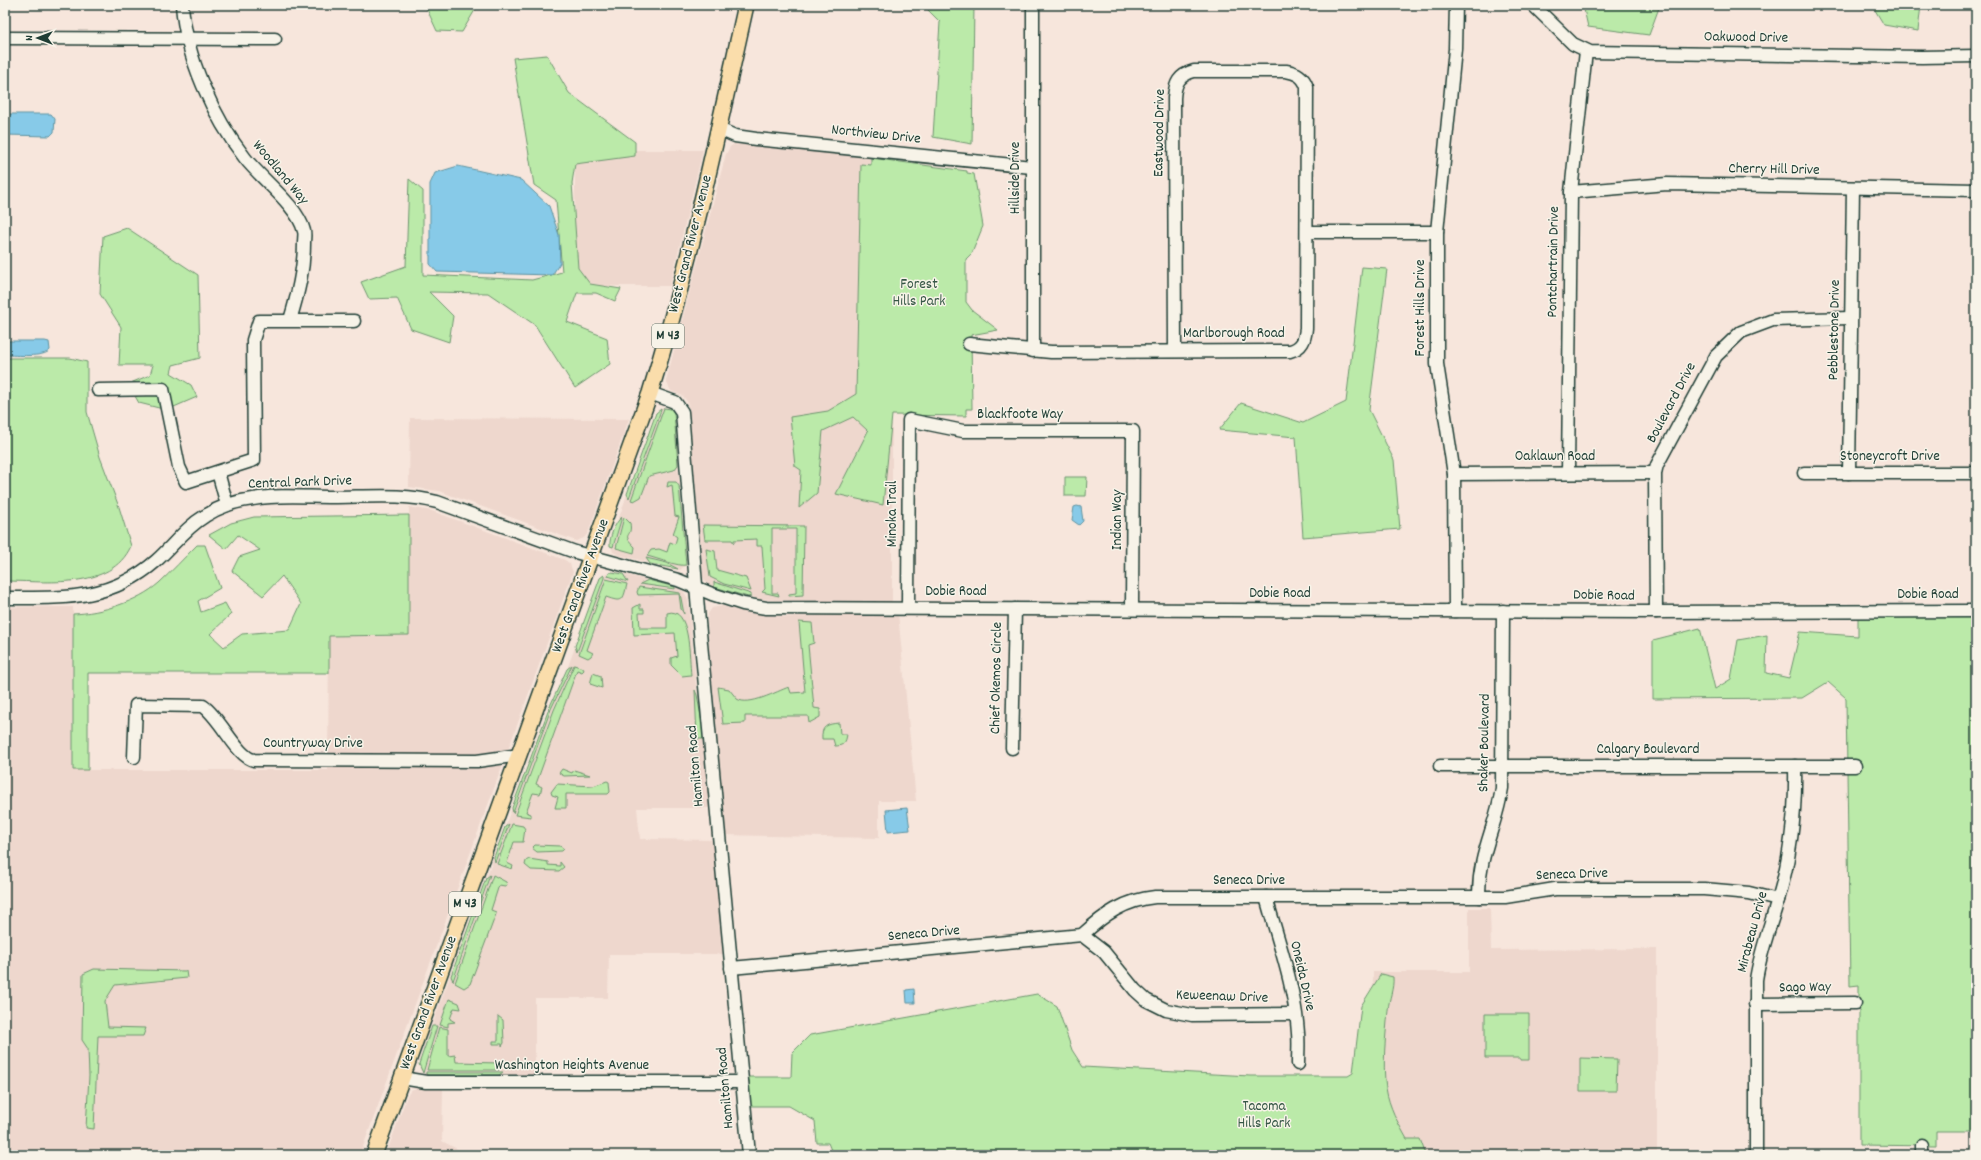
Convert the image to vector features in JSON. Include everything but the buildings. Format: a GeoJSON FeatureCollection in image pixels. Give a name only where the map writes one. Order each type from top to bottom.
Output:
{"type":"FeatureCollection","features":[{"type":"Feature","properties":{"kind":"main road","name":"West Grand River Avenue"},"geometry":{"type":"LineString","coordinates":[[374,1155],[592,557],[650,393],[667,340],[694,239],[746,5]]}},
{"type":"Feature","properties":{"kind":"street","name":"Woodland Way"},"geometry":{"type":"LineString","coordinates":[[182,5],[184,25],[204,86],[222,122],[245,158],[269,185],[290,204],[304,231],[304,263],[290,320]]}},
{"type":"Feature","properties":{"kind":"street","name":"Hillside Drive"},"geometry":{"type":"LineString","coordinates":[[1033,5],[1033,351]]}},
{"type":"Feature","properties":{"kind":"street","name":"Forest Hills Drive"},"geometry":{"type":"LineString","coordinates":[[1455,611],[1454,474],[1437,364],[1437,232],[1455,49],[1456,5]]}},
{"type":"Feature","properties":{"kind":"street"},"geometry":{"type":"LineString","coordinates":[[1533,5],[1573,44],[1586,51]]}},
{"type":"Feature","properties":{"kind":"street"},"geometry":{"type":"LineString","coordinates":[[5,38],[275,39]]}},
{"type":"Feature","properties":{"kind":"street","name":"Oakwood Drive"},"geometry":{"type":"LineString","coordinates":[[1586,51],[1914,57],[1976,56]]}},
{"type":"Feature","properties":{"kind":"street","name":"Pontchartrain Drive"},"geometry":{"type":"LineString","coordinates":[[1568,473],[1571,192],[1586,51]]}},
{"type":"Feature","properties":{"kind":"street","name":"Eastwood Drive"},"geometry":{"type":"LineString","coordinates":[[1175,351],[1175,90],[1176,83],[1182,75],[1194,71],[1286,71],[1295,73],[1304,80],[1307,87],[1307,232]]}},
{"type":"Feature","properties":{"kind":"street","name":"Northview Drive"},"geometry":{"type":"LineString","coordinates":[[719,129],[746,138],[1032,167]]}},
{"type":"Feature","properties":{"kind":"street","name":"Cherry Hill Drive"},"geometry":{"type":"LineString","coordinates":[[1571,192],[1667,184],[1976,190]]}},
{"type":"Feature","properties":{"kind":"street","name":"Pebblestone Drive"},"geometry":{"type":"LineString","coordinates":[[1849,473],[1853,188]]}},
{"type":"Feature","properties":{"kind":"street"},"geometry":{"type":"LineString","coordinates":[[1307,232],[1437,232]]}},
{"type":"Feature","properties":{"kind":"street","name":"Marlborough Road"},"geometry":{"type":"LineString","coordinates":[[969,344],[1033,351],[1290,351],[1302,343],[1306,328],[1307,232]]}},
{"type":"Feature","properties":{"kind":"street","name":"Boulevard Drive"},"geometry":{"type":"LineString","coordinates":[[1656,612],[1655,473],[1661,458],[1716,356],[1741,332],[1773,320],[1850,318]]}},
{"type":"Feature","properties":{"kind":"street"},"geometry":{"type":"LineString","coordinates":[[98,390],[163,389],[179,467],[186,482],[254,460],[253,340],[259,321],[354,321]]}},
{"type":"Feature","properties":{"kind":"street","name":"Hamilton Road"},"geometry":{"type":"LineString","coordinates":[[650,393],[673,401],[678,405],[682,412],[696,587],[749,1155]]}},
{"type":"Feature","properties":{"kind":"street","name":"Blackfoote Way"},"geometry":{"type":"LineString","coordinates":[[909,420],[963,431],[1133,431]]}},
{"type":"Feature","properties":{"kind":"street","name":"Minoka Trail"},"geometry":{"type":"LineString","coordinates":[[908,608],[909,420]]}},
{"type":"Feature","properties":{"kind":"street","name":"Indian Way"},"geometry":{"type":"LineString","coordinates":[[1132,609],[1133,431]]}},
{"type":"Feature","properties":{"kind":"street"},"geometry":{"type":"LineString","coordinates":[[218,472],[227,505]]}},
{"type":"Feature","properties":{"kind":"street","name":"Oaklawn Road"},"geometry":{"type":"LineString","coordinates":[[1454,474],[1655,473]]}},
{"type":"Feature","properties":{"kind":"street","name":"Stoneycroft Drive"},"geometry":{"type":"LineString","coordinates":[[1804,473],[1976,473]]}},
{"type":"Feature","properties":{"kind":"street","name":"Central Park Drive"},"geometry":{"type":"LineString","coordinates":[[5,598],[54,598],[85,596],[119,585],[153,564],[186,529],[205,516],[227,505],[254,498],[419,498],[443,504],[592,557]]}},
{"type":"Feature","properties":{"kind":"street","name":"Dobie Road"},"geometry":{"type":"LineString","coordinates":[[592,557],[678,580],[744,604],[766,608],[1656,612],[1976,611]]}},
{"type":"Feature","properties":{"kind":"street","name":"Chief Okemos Circle"},"geometry":{"type":"LineString","coordinates":[[1012,748],[1015,608]]}},
{"type":"Feature","properties":{"kind":"street","name":"Shaker Boulevard"},"geometry":{"type":"LineString","coordinates":[[1479,897],[1481,864],[1500,799],[1503,766],[1503,611]]}},
{"type":"Feature","properties":{"kind":"street","name":"Countryway Drive"},"geometry":{"type":"LineString","coordinates":[[134,757],[136,705],[203,706],[213,715],[244,755],[254,760],[477,761],[519,755]]}},
{"type":"Feature","properties":{"kind":"street","name":"Calgary Boulevard"},"geometry":{"type":"LineString","coordinates":[[1440,766],[1855,766]]}},
{"type":"Feature","properties":{"kind":"street","name":"Mirabeau Drive"},"geometry":{"type":"LineString","coordinates":[[1756,1155],[1756,980],[1760,956],[1778,900],[1792,834],[1795,800],[1795,766]]}},
{"type":"Feature","properties":{"kind":"street","name":"Seneca Drive"},"geometry":{"type":"LineString","coordinates":[[731,968],[1082,935],[1112,910],[1137,900],[1155,897],[1479,897],[1505,896],[1555,889],[1704,889],[1734,891],[1778,900]]}},
{"type":"Feature","properties":{"kind":"street","name":"Oneida Drive"},"geometry":{"type":"LineString","coordinates":[[1266,897],[1287,975],[1295,1014],[1298,1033],[1298,1064]]}},
{"type":"Feature","properties":{"kind":"street","name":"Keweenaw Drive"},"geometry":{"type":"LineString","coordinates":[[1082,935],[1104,952],[1135,990],[1152,1003],[1166,1010],[1192,1015],[1295,1014]]}},
{"type":"Feature","properties":{"kind":"street","name":"Sago Way"},"geometry":{"type":"LineString","coordinates":[[1755,1004],[1855,1003]]}},
{"type":"Feature","properties":{"kind":"street","name":"Washington Heights Avenue"},"geometry":{"type":"LineString","coordinates":[[402,1078],[426,1082],[742,1082]]}},
{"type":"Feature","properties":{"kind":"shaded area"},"geometry":{"type":"Polygon","coordinates":[[[734,144],[871,158],[871,415],[892,415],[892,604],[867,605],[759,599],[718,588],[708,584],[703,578],[688,403],[683,396],[671,391],[666,381],[726,154],[730,147],[734,144]]]}},
{"type":"Feature","properties":{"kind":"shaded area"},"geometry":{"type":"Polygon","coordinates":[[[575,150],[703,150],[670,286],[575,286],[575,150]]]}},
{"type":"Feature","properties":{"kind":"shaded area"},"geometry":{"type":"Polygon","coordinates":[[[663,408],[671,409],[674,413],[686,565],[680,570],[619,555],[613,552],[610,543],[656,413],[663,408]]]}},
{"type":"Feature","properties":{"kind":"shaded area"},"geometry":{"type":"Polygon","coordinates":[[[410,418],[629,419],[588,533],[584,538],[576,541],[439,491],[409,487],[410,418]]]}},
{"type":"Feature","properties":{"kind":"shaded area"},"geometry":{"type":"Polygon","coordinates":[[[409,507],[432,511],[565,560],[570,564],[573,572],[360,1155],[5,1155],[5,607],[73,607],[73,770],[328,770],[329,636],[409,635],[409,507]]]}},
{"type":"Feature","properties":{"kind":"shaded area"},"geometry":{"type":"Polygon","coordinates":[[[615,572],[678,588],[684,592],[688,599],[697,695],[705,739],[712,808],[637,808],[640,839],[715,840],[726,954],[609,954],[608,998],[535,998],[535,1075],[424,1074],[420,1069],[419,1061],[550,706],[566,672],[600,578],[606,574],[615,572]]]}},
{"type":"Feature","properties":{"kind":"shaded area"},"geometry":{"type":"Polygon","coordinates":[[[722,606],[748,613],[783,617],[898,613],[916,801],[879,801],[879,838],[723,835],[707,620],[708,614],[712,608],[722,606]]]}},
{"type":"Feature","properties":{"kind":"shaded area"},"geometry":{"type":"Polygon","coordinates":[[[1469,908],[1490,908],[1491,950],[1657,949],[1657,1155],[1374,1155],[1373,972],[1469,972],[1469,908]]]}},
{"type":"Feature","properties":{"kind":"shaded area"},"geometry":{"type":"Polygon","coordinates":[[[416,1088],[443,1088],[442,1141],[468,1155],[386,1155],[407,1096],[411,1090],[416,1088]]]}},
{"type":"Feature","properties":{"kind":"green space"},"geometry":{"type":"Polygon","coordinates":[[[425,5],[478,5],[462,32],[437,31],[425,5]]]}},
{"type":"Feature","properties":{"kind":"green space"},"geometry":{"type":"Polygon","coordinates":[[[923,5],[974,5],[972,144],[933,137],[940,22],[923,5]]]}},
{"type":"Feature","properties":{"kind":"green space"},"geometry":{"type":"Polygon","coordinates":[[[1583,5],[1660,5],[1649,35],[1588,27],[1583,5]]]}},
{"type":"Feature","properties":{"kind":"green space"},"geometry":{"type":"Polygon","coordinates":[[[1872,5],[1921,5],[1918,31],[1884,25],[1872,5]]]}},
{"type":"Feature","properties":{"kind":"green space"},"geometry":{"type":"Polygon","coordinates":[[[547,55],[569,93],[635,142],[635,156],[575,164],[572,183],[578,268],[590,284],[621,289],[615,301],[596,293],[577,293],[567,322],[607,338],[610,364],[575,388],[535,325],[488,293],[429,292],[453,316],[449,342],[411,329],[397,298],[369,299],[361,282],[406,266],[409,179],[423,191],[423,275],[532,280],[562,272],[556,200],[534,185],[513,58],[547,55]]]}},
{"type":"Feature","properties":{"kind":"green space","name":"Forest Hills Park"},"geometry":{"type":"Polygon","coordinates":[[[871,158],[967,171],[967,173],[974,174],[983,226],[972,253],[966,259],[966,302],[972,310],[998,330],[971,335],[972,409],[966,409],[966,416],[892,415],[883,505],[836,494],[868,431],[853,417],[823,431],[817,493],[799,508],[801,470],[795,466],[790,417],[828,411],[856,394],[861,164],[871,165],[871,158]]]}},
{"type":"Feature","properties":{"kind":"green space"},"geometry":{"type":"Polygon","coordinates":[[[127,228],[198,275],[200,358],[173,365],[171,373],[191,385],[197,397],[167,410],[139,403],[128,384],[150,375],[153,365],[119,365],[121,327],[100,294],[103,236],[127,228]]]}},
{"type":"Feature","properties":{"kind":"green space"},"geometry":{"type":"Polygon","coordinates":[[[1362,267],[1387,269],[1369,410],[1394,460],[1400,529],[1303,537],[1296,437],[1219,430],[1241,403],[1303,423],[1346,402],[1362,267]]]}},
{"type":"Feature","properties":{"kind":"green space"},"geometry":{"type":"Polygon","coordinates":[[[5,358],[70,358],[87,362],[87,412],[100,457],[119,507],[131,546],[121,560],[108,570],[93,577],[57,582],[5,581],[5,358]]]}},
{"type":"Feature","properties":{"kind":"green space"},"geometry":{"type":"Polygon","coordinates":[[[664,408],[671,409],[674,413],[678,465],[674,470],[649,476],[641,497],[634,501],[631,500],[664,408]]]}},
{"type":"Feature","properties":{"kind":"green space"},"geometry":{"type":"Polygon","coordinates":[[[661,409],[629,498],[627,494],[656,413],[661,409]]]}},
{"type":"Feature","properties":{"kind":"green space"},"geometry":{"type":"Polygon","coordinates":[[[1065,477],[1087,477],[1086,496],[1065,496],[1065,477]]]}},
{"type":"Feature","properties":{"kind":"green space"},"geometry":{"type":"Polygon","coordinates":[[[668,482],[676,482],[679,486],[686,565],[673,564],[647,556],[651,550],[659,549],[667,552],[670,542],[675,544],[677,537],[673,534],[679,517],[675,516],[672,485],[667,487],[668,482]]]}},
{"type":"Feature","properties":{"kind":"green space"},"geometry":{"type":"Polygon","coordinates":[[[409,515],[409,635],[329,636],[329,673],[88,673],[88,770],[73,770],[73,614],[107,609],[140,596],[159,583],[197,545],[205,545],[220,588],[198,601],[201,612],[225,603],[231,614],[210,634],[224,647],[242,634],[289,630],[301,604],[282,576],[263,596],[232,571],[239,557],[260,550],[238,535],[226,549],[209,535],[231,523],[254,517],[409,515]]]}},
{"type":"Feature","properties":{"kind":"green space"},"geometry":{"type":"Polygon","coordinates":[[[622,517],[613,547],[610,546],[610,539],[613,530],[619,519],[622,517]]]}},
{"type":"Feature","properties":{"kind":"green space"},"geometry":{"type":"Polygon","coordinates":[[[624,517],[630,523],[628,539],[635,547],[634,553],[616,548],[624,517]]]}},
{"type":"Feature","properties":{"kind":"green space"},"geometry":{"type":"Polygon","coordinates":[[[703,525],[804,526],[803,595],[789,596],[789,594],[796,593],[796,529],[772,529],[772,593],[778,593],[779,596],[762,592],[765,589],[762,546],[757,546],[757,539],[734,540],[734,543],[732,540],[705,540],[703,525]]]}},
{"type":"Feature","properties":{"kind":"green space"},"geometry":{"type":"Polygon","coordinates":[[[706,549],[715,551],[717,570],[746,578],[751,591],[724,584],[710,577],[706,549]]]}},
{"type":"Feature","properties":{"kind":"green space"},"geometry":{"type":"Polygon","coordinates":[[[646,558],[667,563],[678,569],[650,564],[646,558]]]}},
{"type":"Feature","properties":{"kind":"green space"},"geometry":{"type":"Polygon","coordinates":[[[612,572],[623,574],[628,582],[608,576],[609,573],[612,572]]]}},
{"type":"Feature","properties":{"kind":"green space"},"geometry":{"type":"Polygon","coordinates":[[[604,575],[577,652],[575,646],[600,578],[604,575]]]}},
{"type":"Feature","properties":{"kind":"green space"},"geometry":{"type":"Polygon","coordinates":[[[606,579],[627,584],[621,599],[616,600],[606,597],[587,650],[593,653],[588,658],[579,654],[606,579]]]}},
{"type":"Feature","properties":{"kind":"green space"},"geometry":{"type":"Polygon","coordinates":[[[648,580],[675,587],[675,589],[640,584],[648,580]]]}},
{"type":"Feature","properties":{"kind":"green space"},"geometry":{"type":"Polygon","coordinates":[[[714,582],[751,594],[751,596],[748,597],[714,587],[714,582]]]}},
{"type":"Feature","properties":{"kind":"green space"},"geometry":{"type":"Polygon","coordinates":[[[639,587],[680,593],[684,614],[681,609],[679,594],[638,595],[637,592],[639,587]]]}},
{"type":"Feature","properties":{"kind":"green space"},"geometry":{"type":"Polygon","coordinates":[[[640,604],[640,609],[644,609],[644,613],[639,613],[640,628],[667,628],[667,613],[675,613],[681,617],[685,625],[689,646],[691,675],[682,676],[671,665],[671,658],[677,656],[675,633],[634,635],[633,608],[640,604]]]}},
{"type":"Feature","properties":{"kind":"green space"},"geometry":{"type":"Polygon","coordinates":[[[1858,616],[1976,616],[1976,1131],[1936,1131],[1936,1146],[1859,1145],[1859,985],[1850,986],[1846,698],[1828,682],[1802,698],[1653,699],[1653,640],[1700,628],[1715,689],[1731,679],[1738,640],[1767,635],[1766,673],[1789,678],[1800,632],[1858,636],[1858,616]]]}},
{"type":"Feature","properties":{"kind":"green space"},"geometry":{"type":"Polygon","coordinates":[[[799,622],[812,623],[814,643],[808,645],[814,708],[820,709],[820,717],[809,723],[808,716],[745,716],[745,723],[723,724],[718,687],[729,689],[737,699],[742,701],[756,700],[789,687],[791,693],[805,692],[799,622]]]}},
{"type":"Feature","properties":{"kind":"green space"},"geometry":{"type":"Polygon","coordinates":[[[572,665],[551,709],[513,813],[512,808],[550,706],[567,669],[572,665]]]}},
{"type":"Feature","properties":{"kind":"green space"},"geometry":{"type":"Polygon","coordinates":[[[574,665],[583,668],[584,670],[582,672],[577,670],[536,784],[542,787],[540,794],[533,793],[526,812],[531,814],[531,817],[515,815],[554,710],[574,665]]]}},
{"type":"Feature","properties":{"kind":"green space"},"geometry":{"type":"Polygon","coordinates":[[[593,673],[601,676],[602,688],[590,684],[593,673]]]}},
{"type":"Feature","properties":{"kind":"green space"},"geometry":{"type":"Polygon","coordinates":[[[695,690],[697,695],[705,739],[697,739],[695,690]]]}},
{"type":"Feature","properties":{"kind":"green space"},"geometry":{"type":"Polygon","coordinates":[[[839,723],[840,734],[847,734],[844,743],[835,746],[833,739],[822,739],[823,731],[826,726],[839,723]]]}},
{"type":"Feature","properties":{"kind":"green space"},"geometry":{"type":"Polygon","coordinates":[[[562,769],[572,773],[574,770],[590,775],[564,776],[559,773],[562,769]]]}},
{"type":"Feature","properties":{"kind":"green space"},"geometry":{"type":"Polygon","coordinates":[[[607,781],[609,782],[610,792],[608,794],[566,794],[566,808],[555,808],[558,797],[552,795],[551,792],[557,784],[593,786],[607,781]]]}},
{"type":"Feature","properties":{"kind":"green space"},"geometry":{"type":"Polygon","coordinates":[[[509,824],[495,862],[494,857],[505,827],[509,824]]]}},
{"type":"Feature","properties":{"kind":"green space"},"geometry":{"type":"Polygon","coordinates":[[[512,824],[523,826],[525,829],[523,842],[514,842],[507,863],[513,866],[512,869],[497,864],[512,824]]]}},
{"type":"Feature","properties":{"kind":"green space"},"geometry":{"type":"Polygon","coordinates":[[[535,845],[560,846],[564,849],[562,851],[537,852],[532,848],[535,845]]]}},
{"type":"Feature","properties":{"kind":"green space"},"geometry":{"type":"Polygon","coordinates":[[[529,859],[548,862],[548,865],[560,866],[560,862],[564,867],[559,871],[531,870],[525,865],[526,861],[529,859]]]}},
{"type":"Feature","properties":{"kind":"green space"},"geometry":{"type":"Polygon","coordinates":[[[490,875],[453,981],[451,976],[486,878],[490,875]]]}},
{"type":"Feature","properties":{"kind":"green space"},"geometry":{"type":"Polygon","coordinates":[[[493,875],[506,882],[507,885],[499,885],[491,910],[496,912],[496,914],[470,984],[464,988],[455,983],[493,875]]]}},
{"type":"Feature","properties":{"kind":"green space"},"geometry":{"type":"Polygon","coordinates":[[[94,969],[186,971],[187,978],[115,985],[105,1001],[108,1027],[146,1028],[143,1036],[98,1036],[94,1129],[86,1128],[89,1076],[88,1049],[82,1040],[83,974],[94,969]]]}},
{"type":"Feature","properties":{"kind":"green space","name":"Tacoma Hills Park"},"geometry":{"type":"Polygon","coordinates":[[[1381,974],[1393,977],[1393,986],[1388,1010],[1385,1049],[1384,1069],[1387,1095],[1394,1115],[1407,1139],[1420,1139],[1426,1155],[833,1155],[828,1143],[817,1143],[815,1121],[789,1106],[749,1106],[746,1077],[791,1077],[792,1053],[810,1035],[1037,994],[1057,1006],[1072,1050],[1083,1067],[1250,1076],[1348,1076],[1353,1073],[1361,1006],[1381,974]]]}},
{"type":"Feature","properties":{"kind":"green space"},"geometry":{"type":"Polygon","coordinates":[[[449,999],[459,1003],[461,1009],[454,1008],[450,1019],[455,1022],[448,1023],[448,1027],[440,1025],[449,999]]]}},
{"type":"Feature","properties":{"kind":"green space"},"geometry":{"type":"Polygon","coordinates":[[[1485,1014],[1529,1014],[1529,1060],[1520,1060],[1520,1058],[1485,1058],[1485,1014]]]}},
{"type":"Feature","properties":{"kind":"green space"},"geometry":{"type":"Polygon","coordinates":[[[498,1016],[503,1020],[504,1043],[502,1046],[502,1044],[493,1044],[493,1041],[498,1041],[498,1016]]]}},
{"type":"Feature","properties":{"kind":"green space"},"geometry":{"type":"Polygon","coordinates":[[[432,1026],[437,1026],[423,1073],[419,1064],[432,1026]]]}},
{"type":"Feature","properties":{"kind":"green space"},"geometry":{"type":"Polygon","coordinates":[[[439,1027],[448,1029],[448,1056],[455,1055],[456,1062],[500,1063],[499,1070],[427,1070],[439,1027]]]}},
{"type":"Feature","properties":{"kind":"green space"},"geometry":{"type":"Polygon","coordinates":[[[1580,1058],[1617,1059],[1616,1091],[1580,1091],[1580,1058]]]}},
{"type":"Feature","properties":{"kind":"green space"},"geometry":{"type":"Polygon","coordinates":[[[426,1072],[503,1072],[499,1075],[428,1075],[426,1072]]]}},
{"type":"Feature","properties":{"kind":"water"},"geometry":{"type":"Polygon","coordinates":[[[5,114],[51,114],[55,119],[54,132],[50,136],[5,135],[5,114]]]}},
{"type":"Feature","properties":{"kind":"water"},"geometry":{"type":"Polygon","coordinates":[[[458,166],[521,180],[549,206],[559,235],[560,263],[552,275],[437,272],[430,264],[430,184],[435,173],[458,166]]]}},
{"type":"Feature","properties":{"kind":"water"},"geometry":{"type":"Polygon","coordinates":[[[5,341],[45,341],[49,342],[50,350],[47,353],[36,355],[5,355],[5,341]]]}},
{"type":"Feature","properties":{"kind":"water"},"geometry":{"type":"Polygon","coordinates":[[[1074,507],[1081,507],[1083,521],[1079,525],[1072,520],[1074,507]]]}},
{"type":"Feature","properties":{"kind":"water"},"geometry":{"type":"Polygon","coordinates":[[[907,808],[910,830],[888,832],[886,810],[907,808]]]}},
{"type":"Feature","properties":{"kind":"water"},"geometry":{"type":"Polygon","coordinates":[[[914,989],[915,1003],[907,1003],[906,990],[914,989]]]}}]}
